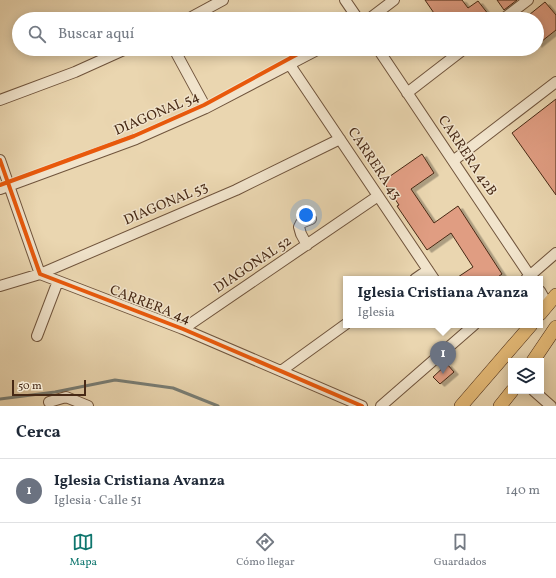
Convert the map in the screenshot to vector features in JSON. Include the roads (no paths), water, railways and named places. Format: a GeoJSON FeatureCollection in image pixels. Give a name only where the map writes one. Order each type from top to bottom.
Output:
{"type":"FeatureCollection","features":[{"type":"Feature","properties":{"kind":"main road"},"geometry":{"type":"LineString","coordinates":[[461,406],[528,328]]}},
{"type":"Feature","properties":{"kind":"main road"},"geometry":{"type":"LineString","coordinates":[[535,358],[556,328]]}},
{"type":"Feature","properties":{"kind":"main road"},"geometry":{"type":"LineString","coordinates":[[500,406],[510,394]]}},
{"type":"Feature","properties":{"kind":"street"},"geometry":{"type":"LineString","coordinates":[[201,12],[223,0]]}},
{"type":"Feature","properties":{"kind":"street"},"geometry":{"type":"LineString","coordinates":[[345,0],[353,12]]}},
{"type":"Feature","properties":{"kind":"street"},"geometry":{"type":"LineString","coordinates":[[378,12],[394,0]]}},
{"type":"Feature","properties":{"kind":"street"},"geometry":{"type":"LineString","coordinates":[[512,12],[528,0]]}},
{"type":"Feature","properties":{"kind":"street"},"geometry":{"type":"LineString","coordinates":[[0,100],[75,72],[110,56]]}},
{"type":"Feature","properties":{"kind":"street"},"geometry":{"type":"LineString","coordinates":[[178,56],[206,108]]}},
{"type":"Feature","properties":{"kind":"street","name":"DIAGONAL 54"},"geometry":{"type":"LineString","coordinates":[[5,188],[136,139],[206,108],[306,56]]}},
{"type":"Feature","properties":{"kind":"street","name":"CARRERA 42B"},"geometry":{"type":"LineString","coordinates":[[383,56],[529,276]]}},
{"type":"Feature","properties":{"kind":"street"},"geometry":{"type":"LineString","coordinates":[[407,93],[455,56]]}},
{"type":"Feature","properties":{"kind":"street","name":"CARRERA 43"},"geometry":{"type":"LineString","coordinates":[[290,65],[431,275]]}},
{"type":"Feature","properties":{"kind":"street"},"geometry":{"type":"LineString","coordinates":[[453,161],[556,82]]}},
{"type":"Feature","properties":{"kind":"street","name":"DIAGONAL 53"},"geometry":{"type":"LineString","coordinates":[[0,286],[40,274],[250,184],[340,138]]}},
{"type":"Feature","properties":{"kind":"street"},"geometry":{"type":"LineString","coordinates":[[0,160],[5,188],[40,274]]}},
{"type":"Feature","properties":{"kind":"street","name":"DIAGONAL 52"},"geometry":{"type":"LineString","coordinates":[[183,329],[378,196]]}},
{"type":"Feature","properties":{"kind":"street"},"geometry":{"type":"LineString","coordinates":[[307,244],[299,227],[301,223],[311,219]]}},
{"type":"Feature","properties":{"kind":"street"},"geometry":{"type":"LineString","coordinates":[[532,276],[556,253]]}},
{"type":"Feature","properties":{"kind":"street","name":"CARRERA 44"},"geometry":{"type":"LineString","coordinates":[[40,274],[183,329],[362,406]]}},
{"type":"Feature","properties":{"kind":"street"},"geometry":{"type":"LineString","coordinates":[[37,336],[58,281]]}},
{"type":"Feature","properties":{"kind":"street"},"geometry":{"type":"LineString","coordinates":[[543,296],[548,305]]}},
{"type":"Feature","properties":{"kind":"street"},"geometry":{"type":"LineString","coordinates":[[280,371],[343,326]]}},
{"type":"Feature","properties":{"kind":"street"},"geometry":{"type":"LineString","coordinates":[[381,406],[468,328]]}},
{"type":"Feature","properties":{"kind":"street"},"geometry":{"type":"LineString","coordinates":[[537,394],[551,406]]}},
{"type":"Feature","properties":{"kind":"street"},"geometry":{"type":"LineString","coordinates":[[49,402],[66,398],[88,406]]}},
{"type":"Feature","properties":{"kind":"waterway"},"geometry":{"type":"LineString","coordinates":[[0,399],[55,392],[115,380],[173,388],[218,406]]}},
{"type":"Feature","properties":{"kind":"place","name":"Iglesia Cristiana Avanza"},"geometry":{"type":"Point","coordinates":[443,374]}}]}
